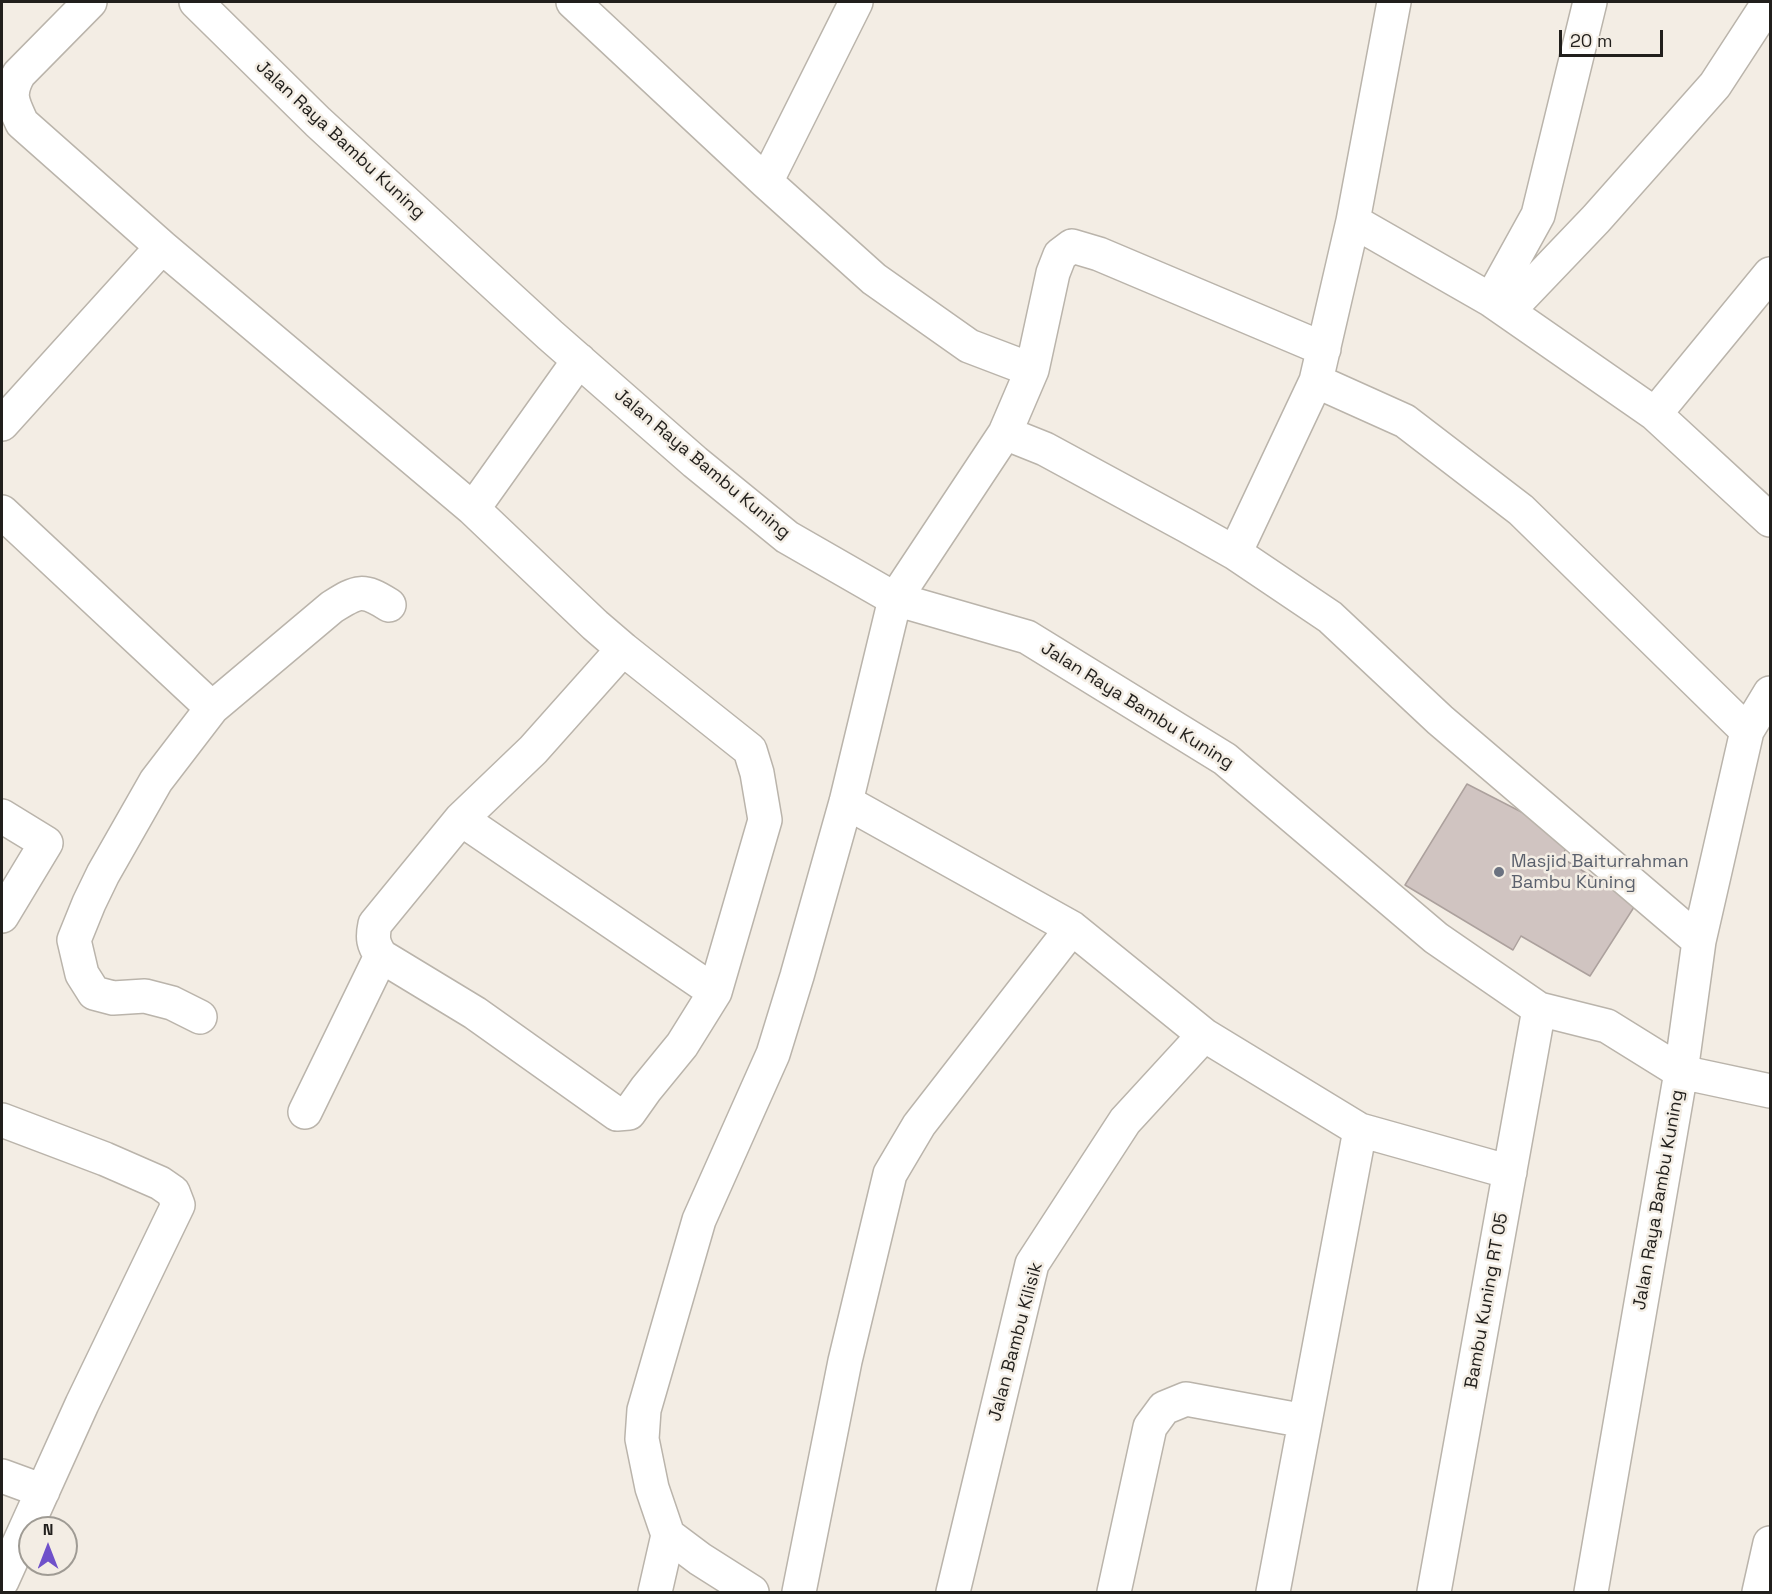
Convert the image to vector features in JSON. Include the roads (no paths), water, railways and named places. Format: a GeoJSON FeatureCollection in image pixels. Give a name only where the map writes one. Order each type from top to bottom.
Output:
{"type":"FeatureCollection","features":[{"type":"Feature","properties":{"kind":"street"},"geometry":{"type":"LineString","coordinates":[[90,2],[19,74],[12,85],[11,98],[22,123],[162,247],[473,509],[595,625],[750,750],[757,773],[765,820],[715,992],[682,1045],[629,1113],[617,1114],[475,1013],[381,956],[372,936],[375,924],[461,819],[533,750],[623,649]]}},
{"type":"Feature","properties":{"kind":"street","name":"Jalan Raya Bambu Kuning"},"geometry":{"type":"LineString","coordinates":[[196,2],[318,122],[579,360],[695,462],[787,537],[895,599],[1027,637],[1225,759],[1436,938],[1539,1009],[1607,1026],[1681,1072],[1591,1593]]}},
{"type":"Feature","properties":{"kind":"street"},"geometry":{"type":"LineString","coordinates":[[573,2],[874,279],[969,346],[1020,365]]}},
{"type":"Feature","properties":{"kind":"street"},"geometry":{"type":"LineString","coordinates":[[766,182],[856,2]]}},
{"type":"Feature","properties":{"kind":"street"},"geometry":{"type":"LineString","coordinates":[[1235,553],[1316,381],[1353,221],[1394,2]]}},
{"type":"Feature","properties":{"kind":"street"},"geometry":{"type":"LineString","coordinates":[[1500,305],[1538,215],[1590,2]]}},
{"type":"Feature","properties":{"kind":"street"},"geometry":{"type":"LineString","coordinates":[[1500,305],[1596,219],[1715,85],[1769,2]]}},
{"type":"Feature","properties":{"kind":"street"},"geometry":{"type":"LineString","coordinates":[[1353,221],[1500,305],[1655,414],[1765,504]]}},
{"type":"Feature","properties":{"kind":"street"},"geometry":{"type":"LineString","coordinates":[[655,1593],[668,1535],[652,1488],[642,1439],[644,1410],[699,1220],[773,1054],[798,976],[846,802],[895,599],[1005,433],[1020,365],[1060,255],[1072,246],[1099,254],[1324,349]]}},
{"type":"Feature","properties":{"kind":"street"},"geometry":{"type":"LineString","coordinates":[[2,424],[162,247]]}},
{"type":"Feature","properties":{"kind":"street"},"geometry":{"type":"LineString","coordinates":[[1655,414],[1770,274]]}},
{"type":"Feature","properties":{"kind":"street"},"geometry":{"type":"LineString","coordinates":[[473,509],[579,360]]}},
{"type":"Feature","properties":{"kind":"street"},"geometry":{"type":"LineString","coordinates":[[1316,381],[1405,421],[1521,510],[1748,731]]}},
{"type":"Feature","properties":{"kind":"street"},"geometry":{"type":"LineString","coordinates":[[1005,433],[1045,449],[1235,553],[1330,616],[1440,720],[1699,941]]}},
{"type":"Feature","properties":{"kind":"street"},"geometry":{"type":"LineString","coordinates":[[2,512],[212,708]]}},
{"type":"Feature","properties":{"kind":"street"},"geometry":{"type":"LineString","coordinates":[[200,1017],[172,1003],[145,996],[113,998],[94,993],[82,974],[74,940],[89,903],[156,781],[212,708],[332,607],[352,594],[371,593],[389,604]]}},
{"type":"Feature","properties":{"kind":"street"},"geometry":{"type":"LineString","coordinates":[[1770,693],[1748,731],[1699,941],[1681,1072],[1770,1091]]}},
{"type":"Feature","properties":{"kind":"street"},"geometry":{"type":"LineString","coordinates":[[846,802],[1072,928],[1204,1035],[1360,1130],[1510,1172]]}},
{"type":"Feature","properties":{"kind":"street"},"geometry":{"type":"LineString","coordinates":[[2,816],[46,843],[2,916]]}},
{"type":"Feature","properties":{"kind":"street"},"geometry":{"type":"LineString","coordinates":[[461,819],[715,992]]}},
{"type":"Feature","properties":{"kind":"street"},"geometry":{"type":"LineString","coordinates":[[799,1593],[845,1361],[890,1174],[919,1125],[1072,928]]}},
{"type":"Feature","properties":{"kind":"street"},"geometry":{"type":"LineString","coordinates":[[305,1112],[381,956]]}},
{"type":"Feature","properties":{"kind":"street","name":"Bambu Kuning RT 05"},"geometry":{"type":"LineString","coordinates":[[1434,1593],[1539,1009]]}},
{"type":"Feature","properties":{"kind":"street","name":"Jalan Bambu Kilisik"},"geometry":{"type":"LineString","coordinates":[[953,1593],[1032,1264],[1125,1121],[1204,1035]]}},
{"type":"Feature","properties":{"kind":"street"},"geometry":{"type":"LineString","coordinates":[[2,1120],[105,1159],[160,1183],[173,1192],[178,1205],[2,1581]]}},
{"type":"Feature","properties":{"kind":"street"},"geometry":{"type":"LineString","coordinates":[[1273,1593],[1360,1130]]}},
{"type":"Feature","properties":{"kind":"street"},"geometry":{"type":"LineString","coordinates":[[1114,1593],[1150,1427],[1164,1408],[1186,1399],[1305,1421]]}},
{"type":"Feature","properties":{"kind":"street"},"geometry":{"type":"LineString","coordinates":[[2,1476],[43,1491]]}},
{"type":"Feature","properties":{"kind":"street"},"geometry":{"type":"LineString","coordinates":[[668,1535],[752,1593]]}},
{"type":"Feature","properties":{"kind":"street"},"geometry":{"type":"LineString","coordinates":[[1759,1593],[1770,1543]]}},
{"type":"Feature","properties":{"kind":"place","name":"Masjid Baiturrahman Bambu Kuning"},"geometry":{"type":"Point","coordinates":[1499,872]}}]}
